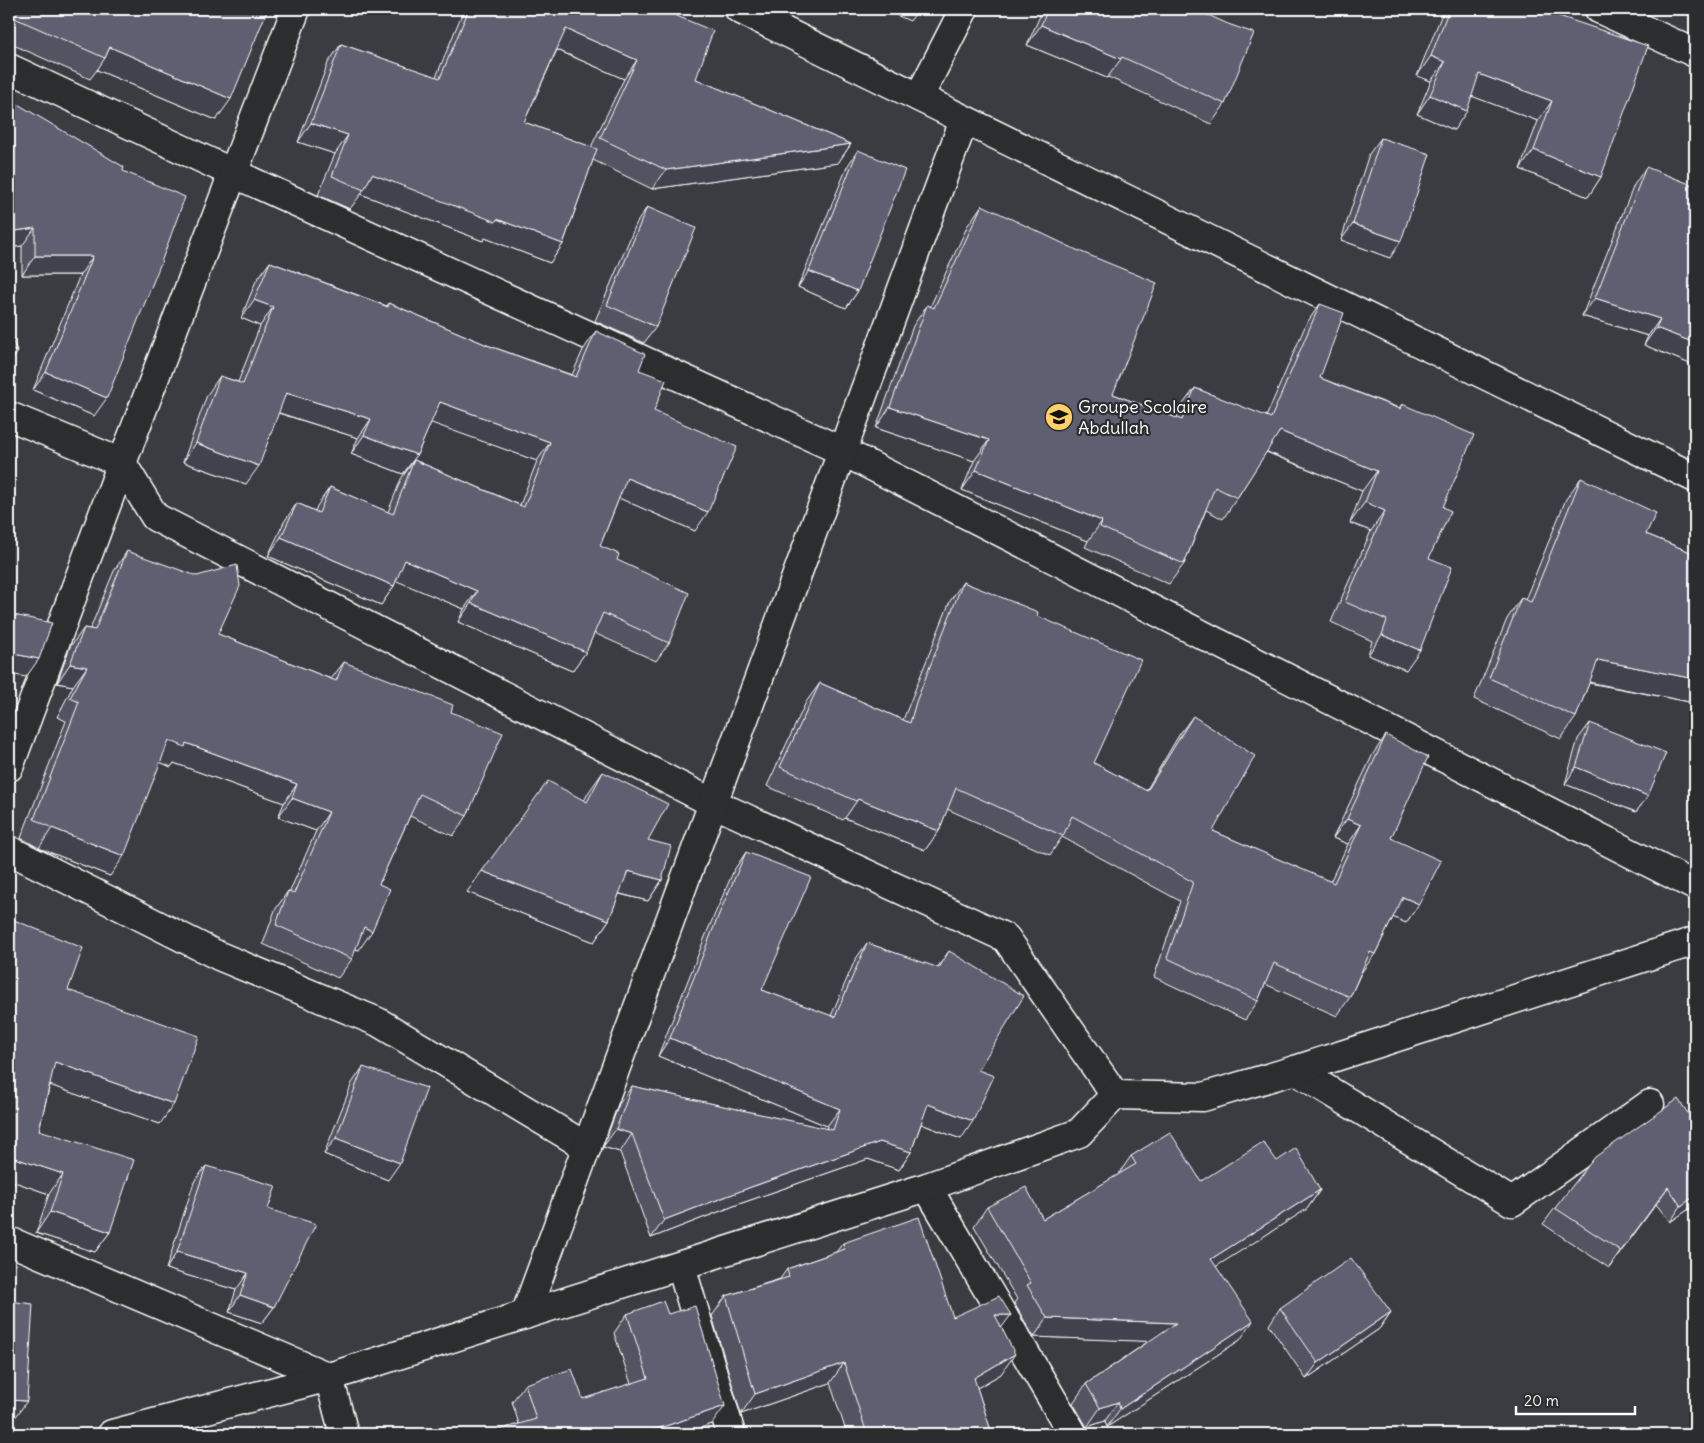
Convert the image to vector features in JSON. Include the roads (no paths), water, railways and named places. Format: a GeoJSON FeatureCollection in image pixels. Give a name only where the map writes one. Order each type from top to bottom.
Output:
{"type":"FeatureCollection","features":[{"type":"Feature","properties":{"kind":"street"},"geometry":{"type":"LineString","coordinates":[[9,767],[122,463],[296,9]]}},
{"type":"Feature","properties":{"kind":"street"},"geometry":{"type":"LineString","coordinates":[[739,9],[1695,478]]}},
{"type":"Feature","properties":{"kind":"street"},"geometry":{"type":"LineString","coordinates":[[918,97],[964,9]]}},
{"type":"Feature","properties":{"kind":"street"},"geometry":{"type":"LineString","coordinates":[[1599,9],[1695,53]]}},
{"type":"Feature","properties":{"kind":"street"},"geometry":{"type":"LineString","coordinates":[[9,68],[233,173],[842,451],[1695,886]]}},
{"type":"Feature","properties":{"kind":"street"},"geometry":{"type":"LineString","coordinates":[[525,1315],[964,120]]}},
{"type":"Feature","properties":{"kind":"street"},"geometry":{"type":"LineString","coordinates":[[9,416],[122,463],[155,517],[713,803],[1006,938],[1115,1095]]}},
{"type":"Feature","properties":{"kind":"street"},"geometry":{"type":"LineString","coordinates":[[9,850],[219,956],[378,1022],[587,1147]]}},
{"type":"Feature","properties":{"kind":"street"},"geometry":{"type":"LineString","coordinates":[[112,1434],[328,1377],[928,1187],[1079,1133],[1115,1095],[1203,1097],[1295,1070],[1695,941]]}},
{"type":"Feature","properties":{"kind":"street"},"geometry":{"type":"LineString","coordinates":[[1295,1070],[1512,1202],[1650,1104]]}},
{"type":"Feature","properties":{"kind":"street"},"geometry":{"type":"LineString","coordinates":[[928,1187],[1073,1434]]}},
{"type":"Feature","properties":{"kind":"street"},"geometry":{"type":"LineString","coordinates":[[9,1241],[328,1377]]}},
{"type":"Feature","properties":{"kind":"street"},"geometry":{"type":"LineString","coordinates":[[680,1266],[731,1434]]}},
{"type":"Feature","properties":{"kind":"street"},"geometry":{"type":"LineString","coordinates":[[328,1377],[344,1434]]}},
{"type":"Feature","properties":{"kind":"place","name":"Groupe Scolaire Abdullah"},"geometry":{"type":"Point","coordinates":[1059,417]}}]}
